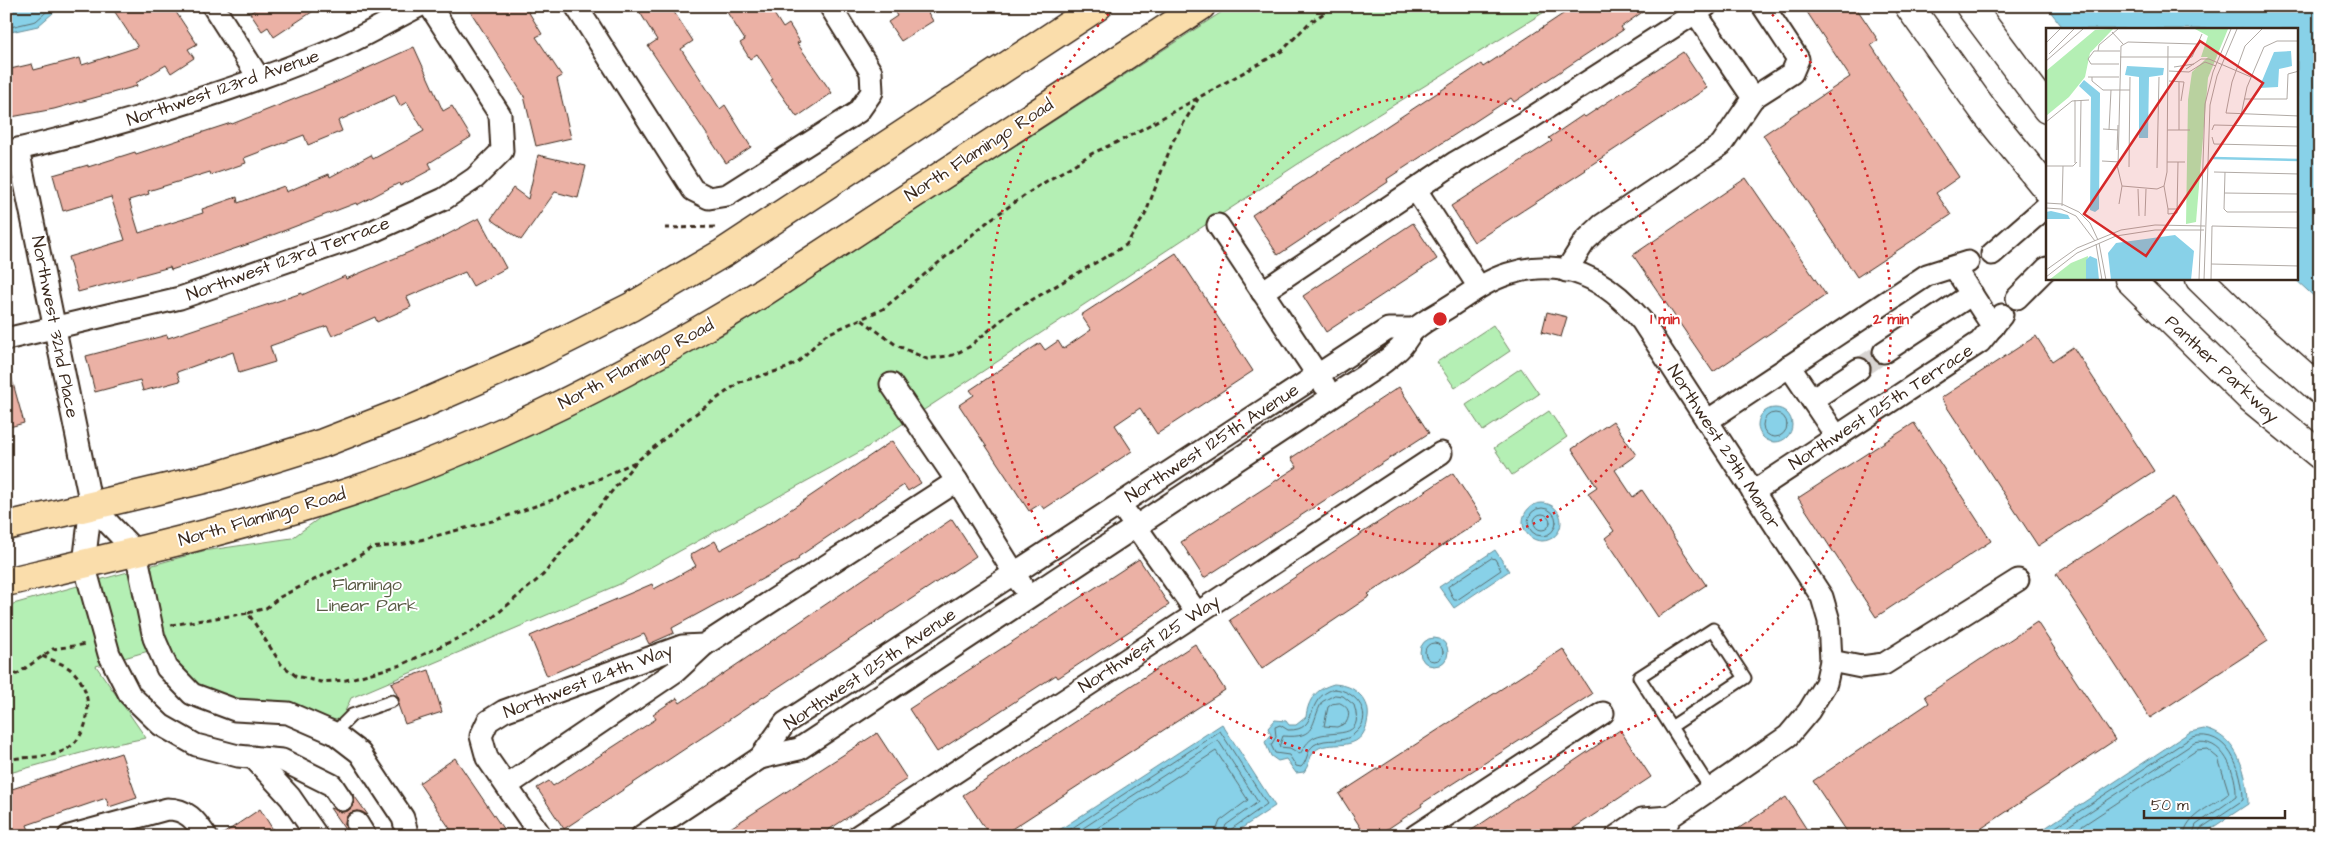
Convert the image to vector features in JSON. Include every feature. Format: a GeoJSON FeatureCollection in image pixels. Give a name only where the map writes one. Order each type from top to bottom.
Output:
{"type":"FeatureCollection","features":[{"type":"Feature","properties":{"kind":"highway"},"geometry":{"type":"LineString","coordinates":[[6,526],[218,476],[323,443],[411,409],[536,354],[631,306],[723,253],[1098,6]]}},
{"type":"Feature","properties":{"kind":"highway","name":"North Flamingo Road"},"geometry":{"type":"LineString","coordinates":[[6,582],[136,552],[272,516],[351,492],[454,454],[558,407],[703,329],[762,293],[1201,6]]}},
{"type":"Feature","properties":{"kind":"main road"},"geometry":{"type":"LineString","coordinates":[[1909,6],[1986,115],[2046,188]]}},
{"type":"Feature","properties":{"kind":"main road"},"geometry":{"type":"LineString","coordinates":[[1970,6],[2046,108]]}},
{"type":"Feature","properties":{"kind":"main road","name":"Panther Parkway"},"geometry":{"type":"LineString","coordinates":[[2130,280],[2248,396],[2320,455]]}},
{"type":"Feature","properties":{"kind":"main road"},"geometry":{"type":"LineString","coordinates":[[2201,280],[2249,327],[2320,390]]}},
{"type":"Feature","properties":{"kind":"street"},"geometry":{"type":"LineString","coordinates":[[213,6],[259,78]]}},
{"type":"Feature","properties":{"kind":"street","name":"Northwest 123rd Avenue"},"geometry":{"type":"LineString","coordinates":[[12,151],[136,120],[259,78],[323,54],[419,6]]}},
{"type":"Feature","properties":{"kind":"street","name":"Northwest 123rd Terrace"},"geometry":{"type":"LineString","coordinates":[[6,339],[180,298],[369,233],[444,199],[475,178],[502,151],[500,115],[430,6]]}},
{"type":"Feature","properties":{"kind":"street"},"geometry":{"type":"LineString","coordinates":[[576,6],[693,190],[710,198],[727,196],[858,112],[872,92],[871,72],[830,6]]}},
{"type":"Feature","properties":{"kind":"street"},"geometry":{"type":"LineString","coordinates":[[1566,271],[1585,241],[1602,225],[1721,145],[1753,98],[1792,73],[1798,59],[1763,6]]}},
{"type":"Feature","properties":{"kind":"street"},"geometry":{"type":"LineString","coordinates":[[1262,292],[1456,162],[1528,120],[1701,9],[1753,98]]}},
{"type":"Feature","properties":{"kind":"street","name":"Northwest 32nd Place"},"geometry":{"type":"LineString","coordinates":[[12,151],[55,326],[91,505],[84,564],[109,654],[130,695],[161,725],[196,745],[253,757],[282,760],[332,785],[342,800]]}},
{"type":"Feature","properties":{"kind":"street"},"geometry":{"type":"LineString","coordinates":[[1416,190],[1479,288]]}},
{"type":"Feature","properties":{"kind":"street"},"geometry":{"type":"LineString","coordinates":[[1992,254],[2046,207]]}},
{"type":"Feature","properties":{"kind":"street"},"geometry":{"type":"LineString","coordinates":[[1218,226],[1332,397]]}},
{"type":"Feature","properties":{"kind":"street"},"geometry":{"type":"LineString","coordinates":[[1707,421],[1927,275],[1961,264],[1972,294],[1884,352]]}},
{"type":"Feature","properties":{"kind":"street","name":"Northwest 125th Avenue"},"geometry":{"type":"LineString","coordinates":[[760,758],[799,749],[1332,397],[1398,351],[1415,329],[1479,288],[1507,274],[1528,269],[1566,271]]}},
{"type":"Feature","properties":{"kind":"street"},"geometry":{"type":"LineString","coordinates":[[2017,298],[2046,269]]}},
{"type":"Feature","properties":{"kind":"street","name":"Northwest 29th Manor"},"geometry":{"type":"LineString","coordinates":[[1566,271],[1599,281],[1630,306],[1642,321],[1822,597],[1829,622],[1831,661]]}},
{"type":"Feature","properties":{"kind":"street","name":"Northwest 125th Terrace"},"geometry":{"type":"LineString","coordinates":[[1753,492],[1980,342],[1998,321],[1972,294]]}},
{"type":"Feature","properties":{"kind":"street","name":"Northwest 125th Avenue"},"geometry":{"type":"LineString","coordinates":[[642,836],[664,830],[760,758],[785,724],[1317,374],[1388,329],[1415,329]]}},
{"type":"Feature","properties":{"kind":"street"},"geometry":{"type":"LineString","coordinates":[[1789,366],[1837,437]]}},
{"type":"Feature","properties":{"kind":"street"},"geometry":{"type":"LineString","coordinates":[[1812,400],[1859,369]]}},
{"type":"Feature","properties":{"kind":"street"},"geometry":{"type":"LineString","coordinates":[[891,384],[957,481],[1029,598]]}},
{"type":"Feature","properties":{"kind":"street","name":"Northwest 125 Way"},"geometry":{"type":"LineString","coordinates":[[858,836],[1441,453]]}},
{"type":"Feature","properties":{"kind":"street","name":"Northwest 124th Way"},"geometry":{"type":"LineString","coordinates":[[508,785],[676,671],[704,645],[957,481]]}},
{"type":"Feature","properties":{"kind":"street"},"geometry":{"type":"LineString","coordinates":[[1121,503],[1135,527],[1197,613]]}},
{"type":"Feature","properties":{"kind":"street"},"geometry":{"type":"LineString","coordinates":[[91,505],[136,552],[154,638],[168,668],[192,694],[235,710],[288,713],[334,733],[360,754],[403,818],[408,836]]}},
{"type":"Feature","properties":{"kind":"street"},"geometry":{"type":"LineString","coordinates":[[1618,836],[1642,819],[1666,826],[1710,788],[1788,736],[1809,711],[1826,683],[1831,661],[1861,667],[1884,664],[2018,580]]}},
{"type":"Feature","properties":{"kind":"street","name":"Northwest 124th Way"},"geometry":{"type":"LineString","coordinates":[[541,836],[488,758],[480,736],[488,721],[504,711],[682,646],[704,645]]}},
{"type":"Feature","properties":{"kind":"street"},"geometry":{"type":"LineString","coordinates":[[1415,836],[1603,713]]}},
{"type":"Feature","properties":{"kind":"street"},"geometry":{"type":"LineString","coordinates":[[253,757],[290,796],[317,836]]}},
{"type":"Feature","properties":{"kind":"street"},"geometry":{"type":"LineString","coordinates":[[69,836],[167,809],[179,810],[194,818],[206,836]]}},
{"type":"Feature","properties":{"kind":"lane"},"geometry":{"type":"LineString","coordinates":[[1671,727],[1745,678],[1713,629],[1639,677],[1710,788]]}},
{"type":"Feature","properties":{"kind":"lane"},"geometry":{"type":"LineString","coordinates":[[334,733],[352,715],[392,701]]}},
{"type":"Feature","properties":{"kind":"path"},"geometry":{"type":"LineString","coordinates":[[248,613],[281,664],[296,676],[321,682],[346,680],[401,665],[471,632],[491,619],[543,575],[636,462],[687,420],[740,382],[787,368],[799,361],[825,335],[884,309],[991,219],[1036,187],[1092,153],[1126,138],[1282,51],[1308,24],[1334,6]]}},
{"type":"Feature","properties":{"kind":"path"},"geometry":{"type":"LineString","coordinates":[[862,320],[896,345],[927,359],[953,355],[969,347],[1011,312],[1126,245],[1146,215],[1173,141],[1199,98]]}},
{"type":"Feature","properties":{"kind":"path"},"geometry":{"type":"LineString","coordinates":[[169,626],[248,613],[266,608],[280,597],[348,563],[371,548],[405,544],[496,520],[558,498],[636,462]]}},
{"type":"Feature","properties":{"kind":"path"},"geometry":{"type":"LineString","coordinates":[[6,676],[17,674],[53,649],[88,644]]}},
{"type":"Feature","properties":{"kind":"path"},"geometry":{"type":"LineString","coordinates":[[6,760],[53,754],[66,749],[78,739],[86,725],[88,709],[84,686],[71,670],[42,656]]}},
{"type":"Feature","properties":{"kind":"green space","name":"Flamingo Linear Park"},"geometry":{"type":"Polygon","coordinates":[[[1231,6],[1554,6],[1298,164],[863,450],[620,584],[351,698],[343,716],[337,720],[237,701],[192,684],[166,646],[96,666],[146,738],[106,746],[6,774],[6,606],[203,551],[292,538],[321,517],[496,451],[728,332],[1231,6]]]}},
{"type":"Feature","properties":{"kind":"green space"},"geometry":{"type":"Polygon","coordinates":[[[1493,325],[1510,351],[1455,388],[1437,362],[1493,325]]]}},
{"type":"Feature","properties":{"kind":"green space"},"geometry":{"type":"Polygon","coordinates":[[[1521,368],[1539,394],[1483,431],[1466,405],[1521,368]]]}},
{"type":"Feature","properties":{"kind":"green space"},"geometry":{"type":"Polygon","coordinates":[[[1549,411],[1567,437],[1512,475],[1494,448],[1549,411]]]}},
{"type":"Feature","properties":{"kind":"water"},"geometry":{"type":"Polygon","coordinates":[[[6,6],[61,6],[38,26],[6,33],[6,6]]]}},
{"type":"Feature","properties":{"kind":"water"},"geometry":{"type":"Polygon","coordinates":[[[2046,6],[2320,6],[2320,302],[2296,280],[2298,280],[2298,28],[2063,28],[2046,6]]]}},
{"type":"Feature","properties":{"kind":"water"},"geometry":{"type":"Polygon","coordinates":[[[1775,408],[1782,409],[1787,413],[1791,418],[1791,432],[1787,437],[1782,441],[1775,442],[1768,441],[1763,437],[1759,432],[1758,425],[1759,418],[1763,413],[1768,409],[1775,408]]]}},
{"type":"Feature","properties":{"kind":"water"},"geometry":{"type":"Polygon","coordinates":[[[1542,503],[1556,508],[1561,522],[1556,536],[1542,541],[1528,536],[1523,522],[1528,508],[1542,503]]]}},
{"type":"Feature","properties":{"kind":"water"},"geometry":{"type":"Polygon","coordinates":[[[1495,550],[1509,571],[1454,608],[1439,587],[1495,550]]]}},
{"type":"Feature","properties":{"kind":"water"},"geometry":{"type":"Polygon","coordinates":[[[1434,638],[1444,642],[1448,652],[1444,662],[1434,666],[1424,662],[1420,652],[1424,642],[1434,638]]]}},
{"type":"Feature","properties":{"kind":"water"},"geometry":{"type":"Polygon","coordinates":[[[1334,684],[1352,689],[1365,701],[1368,718],[1365,731],[1352,743],[1320,748],[1312,754],[1304,772],[1296,773],[1286,759],[1278,761],[1271,756],[1265,742],[1271,735],[1268,728],[1275,720],[1286,721],[1289,725],[1296,725],[1306,717],[1314,696],[1322,689],[1334,684]]]}},
{"type":"Feature","properties":{"kind":"water"},"geometry":{"type":"Polygon","coordinates":[[[1222,724],[1275,806],[1230,836],[1050,836],[1222,724]]]}},
{"type":"Feature","properties":{"kind":"water"},"geometry":{"type":"Polygon","coordinates":[[[2204,729],[2225,739],[2232,747],[2243,769],[2248,804],[2200,836],[2033,836],[2190,732],[2204,729]]]}},
{"type":"Feature","properties":{"kind":"building"},"geometry":{"type":"Polygon","coordinates":[[[111,6],[172,6],[197,44],[188,49],[194,58],[171,73],[166,65],[136,83],[137,86],[54,109],[6,118],[6,70],[32,64],[34,70],[80,58],[82,65],[138,47],[111,6]]]}},
{"type":"Feature","properties":{"kind":"building"},"geometry":{"type":"Polygon","coordinates":[[[260,6],[321,6],[274,37],[268,27],[262,31],[250,13],[260,6]]]}},
{"type":"Feature","properties":{"kind":"building"},"geometry":{"type":"Polygon","coordinates":[[[467,6],[525,6],[542,34],[536,37],[562,76],[557,79],[571,138],[536,146],[524,96],[467,6]]]}},
{"type":"Feature","properties":{"kind":"building"},"geometry":{"type":"Polygon","coordinates":[[[636,6],[670,6],[693,41],[681,49],[720,109],[725,105],[751,147],[726,163],[648,46],[657,40],[636,6]]]}},
{"type":"Feature","properties":{"kind":"building"},"geometry":{"type":"Polygon","coordinates":[[[723,6],[769,6],[783,28],[789,24],[800,42],[797,43],[832,93],[797,117],[771,80],[773,79],[757,54],[750,59],[740,43],[745,40],[723,6]]]}},
{"type":"Feature","properties":{"kind":"building"},"geometry":{"type":"Polygon","coordinates":[[[891,6],[924,6],[933,21],[901,41],[888,22],[897,16],[891,6]]]}},
{"type":"Feature","properties":{"kind":"building"},"geometry":{"type":"Polygon","coordinates":[[[1575,6],[1651,6],[1621,27],[1623,30],[1514,102],[1511,98],[1387,179],[1388,182],[1278,255],[1252,215],[1481,64],[1483,67],[1575,6]]]}},
{"type":"Feature","properties":{"kind":"building"},"geometry":{"type":"Polygon","coordinates":[[[1803,6],[1855,6],[1878,40],[1871,45],[1959,177],[1936,193],[1951,215],[1857,277],[1763,135],[1850,77],[1803,6]]]}},
{"type":"Feature","properties":{"kind":"building"},"geometry":{"type":"Polygon","coordinates":[[[414,47],[443,111],[452,106],[471,137],[429,163],[432,169],[400,186],[399,183],[357,205],[356,203],[252,243],[171,270],[170,267],[78,292],[68,257],[125,240],[111,197],[63,211],[53,175],[88,165],[88,167],[135,152],[136,154],[232,124],[337,82],[414,47]],[[395,95],[338,121],[342,131],[308,145],[304,135],[244,158],[246,163],[211,175],[210,172],[148,191],[149,194],[129,200],[139,233],[203,213],[202,209],[237,197],[238,203],[284,186],[286,192],[329,174],[330,177],[371,155],[373,159],[424,131],[407,102],[400,106],[395,95]]]}},
{"type":"Feature","properties":{"kind":"building"},"geometry":{"type":"Polygon","coordinates":[[[1683,52],[1707,88],[1586,170],[1474,242],[1451,206],[1552,141],[1549,138],[1583,115],[1585,117],[1683,52]]]}},
{"type":"Feature","properties":{"kind":"building"},"geometry":{"type":"Polygon","coordinates":[[[538,155],[586,166],[578,198],[555,192],[521,240],[491,219],[513,188],[528,199],[538,155]]]}},
{"type":"Feature","properties":{"kind":"building"},"geometry":{"type":"Polygon","coordinates":[[[1746,178],[1826,295],[1713,372],[1633,255],[1746,178]]]}},
{"type":"Feature","properties":{"kind":"building"},"geometry":{"type":"Polygon","coordinates":[[[479,218],[506,268],[473,286],[465,272],[407,297],[411,307],[377,322],[375,317],[332,336],[327,326],[270,346],[275,362],[239,373],[233,352],[177,372],[180,381],[143,391],[140,380],[95,392],[86,356],[167,335],[168,338],[302,293],[302,295],[345,276],[346,279],[435,241],[479,218]]]}},
{"type":"Feature","properties":{"kind":"building"},"geometry":{"type":"Polygon","coordinates":[[[1413,223],[1437,259],[1326,332],[1303,296],[1413,223]]]}},
{"type":"Feature","properties":{"kind":"building"},"geometry":{"type":"Polygon","coordinates":[[[1176,253],[1253,371],[1157,434],[1140,408],[1115,425],[1132,451],[1044,509],[1040,504],[1029,511],[959,405],[974,395],[970,390],[1040,343],[1045,350],[1058,341],[1063,349],[1091,330],[1081,315],[1176,253]]]}},
{"type":"Feature","properties":{"kind":"building"},"geometry":{"type":"Polygon","coordinates":[[[1547,312],[1567,317],[1561,337],[1542,332],[1547,312]]]}},
{"type":"Feature","properties":{"kind":"building"},"geometry":{"type":"Polygon","coordinates":[[[2036,336],[2052,361],[2073,347],[2154,471],[2038,546],[1941,398],[2036,336]]]}},
{"type":"Feature","properties":{"kind":"building"},"geometry":{"type":"Polygon","coordinates":[[[11,376],[24,423],[6,428],[6,377],[11,376]]]}},
{"type":"Feature","properties":{"kind":"building"},"geometry":{"type":"Polygon","coordinates":[[[1399,387],[1429,433],[1204,578],[1181,542],[1297,467],[1291,458],[1399,387]]]}},
{"type":"Feature","properties":{"kind":"building"},"geometry":{"type":"Polygon","coordinates":[[[1613,421],[1636,455],[1615,470],[1633,497],[1642,490],[1706,585],[1658,617],[1605,538],[1614,531],[1588,493],[1597,487],[1572,449],[1613,421]]]}},
{"type":"Feature","properties":{"kind":"building"},"geometry":{"type":"Polygon","coordinates":[[[1914,423],[1991,541],[1876,617],[1798,498],[1914,423]]]}},
{"type":"Feature","properties":{"kind":"building"},"geometry":{"type":"Polygon","coordinates":[[[892,441],[921,483],[908,491],[904,485],[798,557],[799,559],[672,628],[674,633],[649,644],[644,634],[547,676],[530,636],[652,584],[654,589],[696,566],[690,555],[715,541],[720,550],[775,520],[892,441]]]}},
{"type":"Feature","properties":{"kind":"building"},"geometry":{"type":"Polygon","coordinates":[[[1453,473],[1483,519],[1368,594],[1370,596],[1262,669],[1230,620],[1453,473]]]}},
{"type":"Feature","properties":{"kind":"building"},"geometry":{"type":"Polygon","coordinates":[[[2173,497],[2268,641],[2150,718],[2056,574],[2173,497]]]}},
{"type":"Feature","properties":{"kind":"building"},"geometry":{"type":"Polygon","coordinates":[[[952,519],[976,556],[564,829],[537,788],[549,781],[553,786],[656,719],[653,714],[677,698],[680,703],[952,519]]]}},
{"type":"Feature","properties":{"kind":"building"},"geometry":{"type":"Polygon","coordinates":[[[1139,559],[1169,605],[1058,678],[1056,675],[937,752],[909,709],[1139,559]]]}},
{"type":"Feature","properties":{"kind":"building"},"geometry":{"type":"Polygon","coordinates":[[[2037,622],[2115,740],[1982,828],[1987,836],[1850,836],[1813,781],[1929,703],[1925,696],[2037,622]]]}},
{"type":"Feature","properties":{"kind":"building"},"geometry":{"type":"Polygon","coordinates":[[[1195,644],[1225,690],[1001,836],[990,836],[963,795],[1195,644]]]}},
{"type":"Feature","properties":{"kind":"building"},"geometry":{"type":"Polygon","coordinates":[[[1563,649],[1592,694],[1421,804],[1422,806],[1377,836],[1366,836],[1339,794],[1563,649]]]}},
{"type":"Feature","properties":{"kind":"building"},"geometry":{"type":"Polygon","coordinates":[[[429,670],[442,712],[405,724],[398,705],[399,699],[391,683],[429,670]]]}},
{"type":"Feature","properties":{"kind":"building"},"geometry":{"type":"Polygon","coordinates":[[[1620,730],[1651,777],[1562,836],[1463,836],[1620,730]]]}},
{"type":"Feature","properties":{"kind":"building"},"geometry":{"type":"Polygon","coordinates":[[[877,733],[907,779],[819,836],[718,836],[877,733]]]}},
{"type":"Feature","properties":{"kind":"building"},"geometry":{"type":"Polygon","coordinates":[[[121,753],[137,798],[109,807],[106,798],[27,825],[29,830],[13,835],[11,828],[6,830],[6,791],[121,753]]]}},
{"type":"Feature","properties":{"kind":"building"},"geometry":{"type":"Polygon","coordinates":[[[455,758],[508,836],[455,836],[419,783],[455,758]]]}},
{"type":"Feature","properties":{"kind":"building"},"geometry":{"type":"Polygon","coordinates":[[[353,794],[368,815],[357,811],[350,813],[345,823],[346,831],[330,808],[342,812],[348,811],[353,805],[353,794]]]}},
{"type":"Feature","properties":{"kind":"building"},"geometry":{"type":"Polygon","coordinates":[[[1786,797],[1811,836],[1727,836],[1786,797]]]}},
{"type":"Feature","properties":{"kind":"building"},"geometry":{"type":"Polygon","coordinates":[[[260,809],[277,836],[220,836],[260,809]]]}},
{"type":"Feature","properties":{"kind":"tunnel"},"geometry":{"type":"LineString","coordinates":[[1859,369],[1884,352]]}}]}
